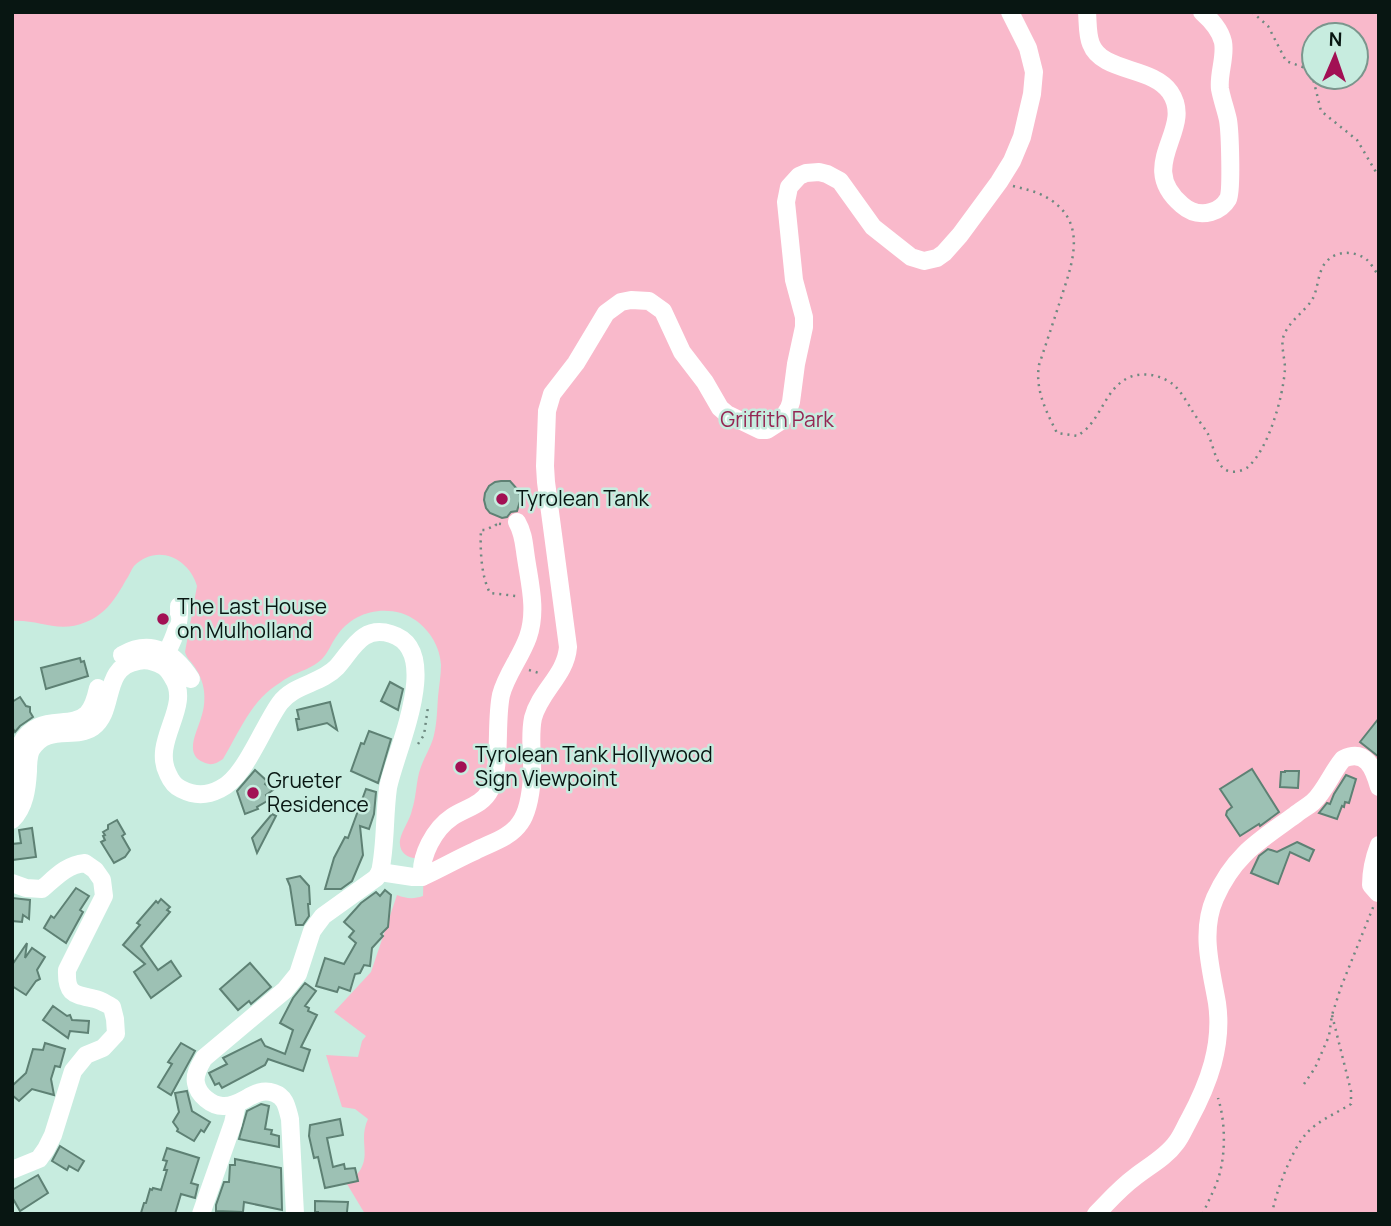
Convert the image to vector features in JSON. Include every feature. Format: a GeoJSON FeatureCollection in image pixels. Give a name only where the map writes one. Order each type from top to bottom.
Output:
{"type":"FeatureCollection","features":[{"type":"Feature","properties":{"kind":"street"},"geometry":{"type":"LineString","coordinates":[[380,872],[422,877],[495,842],[520,824],[532,778],[531,741],[534,715],[566,660],[568,647],[546,482],[547,411],[552,394],[576,363],[606,313],[621,302],[631,300],[649,301],[657,305],[663,310],[681,352],[720,408],[753,428],[767,430],[780,421],[789,408],[793,393],[804,327],[794,279],[787,213],[787,194],[793,181],[813,172],[835,177],[873,227],[911,257],[924,261],[937,258],[953,244],[999,182],[1022,137],[1033,83],[1032,60],[1010,12]]}},
{"type":"Feature","properties":{"kind":"street"},"geometry":{"type":"LineString","coordinates":[[1087,12],[1090,43],[1100,56],[1159,81],[1173,96],[1175,123],[1163,160],[1164,182],[1169,191],[1190,211],[1206,213],[1214,211],[1227,201],[1231,186],[1229,123],[1220,89],[1223,41],[1215,24],[1202,12]]}},
{"type":"Feature","properties":{"kind":"street"},"geometry":{"type":"LineString","coordinates":[[422,877],[422,861],[439,831],[452,817],[481,802],[493,782],[502,693],[529,634],[533,612],[523,536],[517,523]]}},
{"type":"Feature","properties":{"kind":"street"},"geometry":{"type":"LineString","coordinates":[[167,652],[177,632],[179,606]]}},
{"type":"Feature","properties":{"kind":"street"},"geometry":{"type":"LineString","coordinates":[[12,820],[24,799],[29,756],[33,748],[41,739],[50,735],[85,731],[93,727],[102,717],[115,676],[128,664],[139,660],[161,664],[167,668],[177,685],[177,707],[163,750],[166,771],[175,786],[192,795],[205,795],[230,783],[285,697],[331,673],[364,636],[382,632],[400,638],[407,645],[416,670],[410,717],[388,788],[384,854],[380,872],[376,878],[323,916],[312,931],[299,974],[285,990],[204,1058],[197,1070],[196,1084],[200,1093],[210,1102],[223,1106],[237,1104],[261,1090],[282,1097],[290,1119],[295,1214]]}},
{"type":"Feature","properties":{"kind":"street"},"geometry":{"type":"LineString","coordinates":[[12,799],[16,754],[25,737],[50,722],[71,721],[88,713],[93,707],[104,672],[124,653],[145,648],[167,652],[183,666],[191,679]]}},
{"type":"Feature","properties":{"kind":"street"},"geometry":{"type":"LineString","coordinates":[[1097,1214],[1118,1190],[1159,1160],[1176,1143],[1209,1080],[1216,1055],[1217,1006],[1207,940],[1208,920],[1224,879],[1236,862],[1267,834],[1314,801],[1343,759],[1357,756],[1365,759],[1372,766],[1379,787]]}},
{"type":"Feature","properties":{"kind":"street"},"geometry":{"type":"LineString","coordinates":[[1378,893],[1371,885],[1371,870],[1379,845]]}},
{"type":"Feature","properties":{"kind":"street"},"geometry":{"type":"LineString","coordinates":[[12,883],[26,888],[42,889],[62,871],[74,864],[85,863],[95,870],[102,880],[104,896],[67,970],[66,982],[72,991],[83,998],[97,999],[112,1007],[116,1034],[103,1048],[86,1055],[73,1071],[53,1135],[39,1159],[12,1170]]}},
{"type":"Feature","properties":{"kind":"street"},"geometry":{"type":"LineString","coordinates":[[201,1214],[233,1123],[237,1104]]}},
{"type":"Feature","properties":{"kind":"path"},"geometry":{"type":"LineString","coordinates":[[1252,12],[1268,26],[1286,61],[1311,70],[1321,111],[1357,140],[1379,177]]}},
{"type":"Feature","properties":{"kind":"path"},"geometry":{"type":"LineString","coordinates":[[999,182],[1047,197],[1062,210],[1073,227],[1075,247],[1071,268],[1038,375],[1040,393],[1057,433],[1078,436],[1091,424],[1117,386],[1131,377],[1143,374],[1161,378],[1175,387],[1208,433],[1222,467],[1228,471],[1247,468],[1272,428],[1279,405],[1285,368],[1283,340],[1287,330],[1316,293],[1320,274],[1327,261],[1340,253],[1354,253],[1367,260],[1379,276]]}},
{"type":"Feature","properties":{"kind":"path"},"geometry":{"type":"LineString","coordinates":[[517,523],[495,523],[496,525],[481,530],[480,535],[484,582],[490,593],[520,597]]}},
{"type":"Feature","properties":{"kind":"path"},"geometry":{"type":"LineString","coordinates":[[526,672],[527,669],[548,676],[558,675]]}},
{"type":"Feature","properties":{"kind":"path"},"geometry":{"type":"LineString","coordinates":[[418,744],[424,735],[429,701]]}},
{"type":"Feature","properties":{"kind":"path"},"geometry":{"type":"LineString","coordinates":[[1304,1084],[1315,1068],[1329,1036],[1341,987],[1378,893]]}},
{"type":"Feature","properties":{"kind":"path"},"geometry":{"type":"LineString","coordinates":[[1272,1214],[1295,1149],[1306,1133],[1351,1104],[1351,1091],[1332,1015]]}},
{"type":"Feature","properties":{"kind":"path"},"geometry":{"type":"LineString","coordinates":[[1203,1214],[1222,1166],[1223,1145],[1219,1101],[1209,1080]]}},
{"type":"Feature","properties":{"kind":"green space","name":"Griffith Park"},"geometry":{"type":"Polygon","coordinates":[[[12,12],[1379,12],[1379,1214],[365,1214],[347,1184],[362,1167],[368,1119],[355,1109],[342,1107],[326,1055],[358,1057],[366,1036],[334,1012],[371,972],[397,895],[410,898],[423,896],[424,857],[407,856],[401,850],[400,840],[411,814],[419,773],[435,728],[441,665],[434,640],[423,626],[401,613],[373,612],[356,618],[342,629],[318,662],[284,680],[263,696],[223,759],[211,764],[197,758],[193,748],[204,708],[204,691],[199,675],[185,652],[197,586],[193,576],[180,561],[162,555],[143,559],[134,566],[110,605],[86,622],[66,627],[12,621],[12,12]]]}},
{"type":"Feature","properties":{"kind":"building","name":"Tyrolean Tank"},"geometry":{"type":"Polygon","coordinates":[[[510,481],[521,498],[517,511],[502,518],[490,513],[484,500],[489,486],[510,481]]]}},
{"type":"Feature","properties":{"kind":"building"},"geometry":{"type":"Polygon","coordinates":[[[80,658],[81,662],[84,661],[88,676],[46,689],[41,668],[80,658]]]}},
{"type":"Feature","properties":{"kind":"building"},"geometry":{"type":"Polygon","coordinates":[[[390,682],[403,689],[398,710],[381,701],[390,682]]]}},
{"type":"Feature","properties":{"kind":"building"},"geometry":{"type":"Polygon","coordinates":[[[20,697],[26,706],[30,707],[33,717],[15,732],[12,727],[12,702],[20,697]]]}},
{"type":"Feature","properties":{"kind":"building"},"geometry":{"type":"Polygon","coordinates":[[[330,702],[337,730],[327,723],[298,730],[297,710],[330,702]]]}},
{"type":"Feature","properties":{"kind":"building"},"geometry":{"type":"Polygon","coordinates":[[[1379,718],[1379,757],[1360,742],[1379,718]]]}},
{"type":"Feature","properties":{"kind":"building"},"geometry":{"type":"Polygon","coordinates":[[[369,731],[391,739],[378,783],[351,771],[361,743],[364,744],[369,731]]]}},
{"type":"Feature","properties":{"kind":"building"},"geometry":{"type":"Polygon","coordinates":[[[1252,769],[1279,812],[1240,836],[1226,815],[1232,807],[1220,789],[1252,769]]]}},
{"type":"Feature","properties":{"kind":"building","name":"Grueter Residence"},"geometry":{"type":"Polygon","coordinates":[[[255,770],[273,790],[266,795],[269,800],[257,807],[258,809],[245,814],[237,791],[255,770]]]}},
{"type":"Feature","properties":{"kind":"building"},"geometry":{"type":"Polygon","coordinates":[[[1299,771],[1298,788],[1280,787],[1281,772],[1299,771]]]}},
{"type":"Feature","properties":{"kind":"building"},"geometry":{"type":"Polygon","coordinates":[[[1346,775],[1356,779],[1349,803],[1345,802],[1344,807],[1342,806],[1337,819],[1319,813],[1327,803],[1330,804],[1346,775]]]}},
{"type":"Feature","properties":{"kind":"building"},"geometry":{"type":"Polygon","coordinates":[[[366,789],[376,792],[374,814],[369,829],[360,826],[363,855],[352,881],[341,889],[325,889],[334,858],[345,837],[348,838],[366,789]]]}},
{"type":"Feature","properties":{"kind":"building","name":"Grueter Residence"},"geometry":{"type":"Polygon","coordinates":[[[272,814],[276,816],[257,853],[252,838],[272,814]]]}},
{"type":"Feature","properties":{"kind":"building"},"geometry":{"type":"Polygon","coordinates":[[[117,820],[130,850],[125,857],[114,863],[101,842],[105,840],[103,832],[108,829],[108,825],[117,820]]]}},
{"type":"Feature","properties":{"kind":"building"},"geometry":{"type":"Polygon","coordinates":[[[32,828],[36,857],[12,860],[12,844],[21,843],[19,830],[32,828]]]}},
{"type":"Feature","properties":{"kind":"building"},"geometry":{"type":"Polygon","coordinates":[[[1297,842],[1314,850],[1309,861],[1290,852],[1278,884],[1251,873],[1259,856],[1268,849],[1277,852],[1297,842]]]}},
{"type":"Feature","properties":{"kind":"building"},"geometry":{"type":"Polygon","coordinates":[[[300,876],[309,886],[310,904],[309,916],[303,925],[296,925],[287,879],[300,876]]]}},
{"type":"Feature","properties":{"kind":"building"},"geometry":{"type":"Polygon","coordinates":[[[76,888],[89,896],[66,943],[44,928],[76,888]]]}},
{"type":"Feature","properties":{"kind":"building"},"geometry":{"type":"Polygon","coordinates":[[[385,890],[391,895],[388,927],[372,948],[370,966],[364,965],[360,973],[355,974],[350,991],[339,987],[337,992],[316,986],[325,958],[344,964],[356,943],[349,937],[354,931],[344,922],[361,903],[376,892],[380,896],[385,890]]]}},
{"type":"Feature","properties":{"kind":"building"},"geometry":{"type":"Polygon","coordinates":[[[12,898],[30,900],[29,919],[23,915],[22,922],[12,921],[12,898]]]}},
{"type":"Feature","properties":{"kind":"building"},"geometry":{"type":"Polygon","coordinates":[[[161,899],[170,907],[167,910],[170,912],[141,946],[158,970],[171,961],[181,976],[151,998],[134,972],[145,964],[123,945],[140,925],[137,923],[156,901],[158,903],[161,899]]]}},
{"type":"Feature","properties":{"kind":"building"},"geometry":{"type":"Polygon","coordinates":[[[27,943],[25,958],[32,948],[45,957],[37,970],[40,979],[26,995],[12,986],[12,965],[27,943]]]}},
{"type":"Feature","properties":{"kind":"building"},"geometry":{"type":"Polygon","coordinates":[[[250,963],[271,987],[251,1004],[249,1001],[238,1010],[220,989],[250,963]]]}},
{"type":"Feature","properties":{"kind":"building"},"geometry":{"type":"Polygon","coordinates":[[[305,983],[316,991],[305,1006],[309,1008],[308,1011],[317,1015],[301,1047],[310,1050],[303,1071],[268,1059],[265,1065],[222,1088],[219,1083],[215,1085],[209,1073],[227,1064],[223,1058],[261,1039],[265,1046],[285,1054],[293,1030],[280,1023],[293,998],[305,983]]]}},
{"type":"Feature","properties":{"kind":"building"},"geometry":{"type":"Polygon","coordinates":[[[53,1006],[67,1016],[70,1015],[72,1020],[89,1021],[88,1033],[70,1031],[68,1038],[43,1020],[53,1006]]]}},
{"type":"Feature","properties":{"kind":"building"},"geometry":{"type":"Polygon","coordinates":[[[45,1043],[65,1049],[60,1067],[55,1066],[51,1079],[54,1095],[32,1089],[19,1101],[12,1095],[12,1086],[26,1073],[33,1049],[43,1050],[45,1043]]]}},
{"type":"Feature","properties":{"kind":"building"},"geometry":{"type":"Polygon","coordinates":[[[181,1043],[195,1051],[171,1095],[158,1087],[172,1064],[168,1062],[181,1043]]]}},
{"type":"Feature","properties":{"kind":"building"},"geometry":{"type":"Polygon","coordinates":[[[187,1091],[192,1111],[210,1122],[194,1141],[177,1131],[173,1122],[179,1112],[175,1093],[187,1091]]]}},
{"type":"Feature","properties":{"kind":"building"},"geometry":{"type":"Polygon","coordinates":[[[261,1104],[269,1106],[265,1129],[272,1130],[271,1134],[279,1136],[279,1147],[239,1139],[247,1111],[261,1104]]]}},
{"type":"Feature","properties":{"kind":"building"},"geometry":{"type":"Polygon","coordinates":[[[340,1119],[343,1135],[327,1138],[333,1167],[344,1164],[345,1169],[355,1168],[358,1181],[325,1188],[318,1157],[314,1158],[309,1136],[310,1125],[340,1119]]]}},
{"type":"Feature","properties":{"kind":"building"},"geometry":{"type":"Polygon","coordinates":[[[60,1146],[84,1161],[78,1171],[69,1166],[67,1170],[52,1161],[60,1146]]]}},
{"type":"Feature","properties":{"kind":"building"},"geometry":{"type":"Polygon","coordinates":[[[167,1148],[199,1158],[191,1183],[198,1185],[195,1198],[181,1194],[175,1214],[143,1214],[141,1213],[150,1189],[161,1190],[167,1170],[164,1170],[167,1161],[163,1160],[167,1148]]]}},
{"type":"Feature","properties":{"kind":"building"},"geometry":{"type":"Polygon","coordinates":[[[235,1159],[281,1168],[282,1210],[244,1202],[243,1212],[216,1211],[224,1182],[229,1182],[230,1165],[235,1165],[235,1159]]]}},
{"type":"Feature","properties":{"kind":"building"},"geometry":{"type":"Polygon","coordinates":[[[38,1175],[48,1193],[20,1211],[12,1197],[12,1190],[38,1175]]]}},
{"type":"Feature","properties":{"kind":"building"},"geometry":{"type":"Polygon","coordinates":[[[315,1201],[348,1202],[347,1212],[318,1214],[315,1212],[315,1201]]]}},
{"type":"Feature","properties":{"kind":"place","name":"Tyrolean Tank"},"geometry":{"type":"Point","coordinates":[502,499]}},
{"type":"Feature","properties":{"kind":"place","name":"The Last House on Mulholland"},"geometry":{"type":"Point","coordinates":[163,619]}},
{"type":"Feature","properties":{"kind":"place","name":"Tyrolean Tank Hollywood Sign Viewpoint"},"geometry":{"type":"Point","coordinates":[461,767]}},
{"type":"Feature","properties":{"kind":"place","name":"Grueter Residence"},"geometry":{"type":"Point","coordinates":[253,793]}}]}
